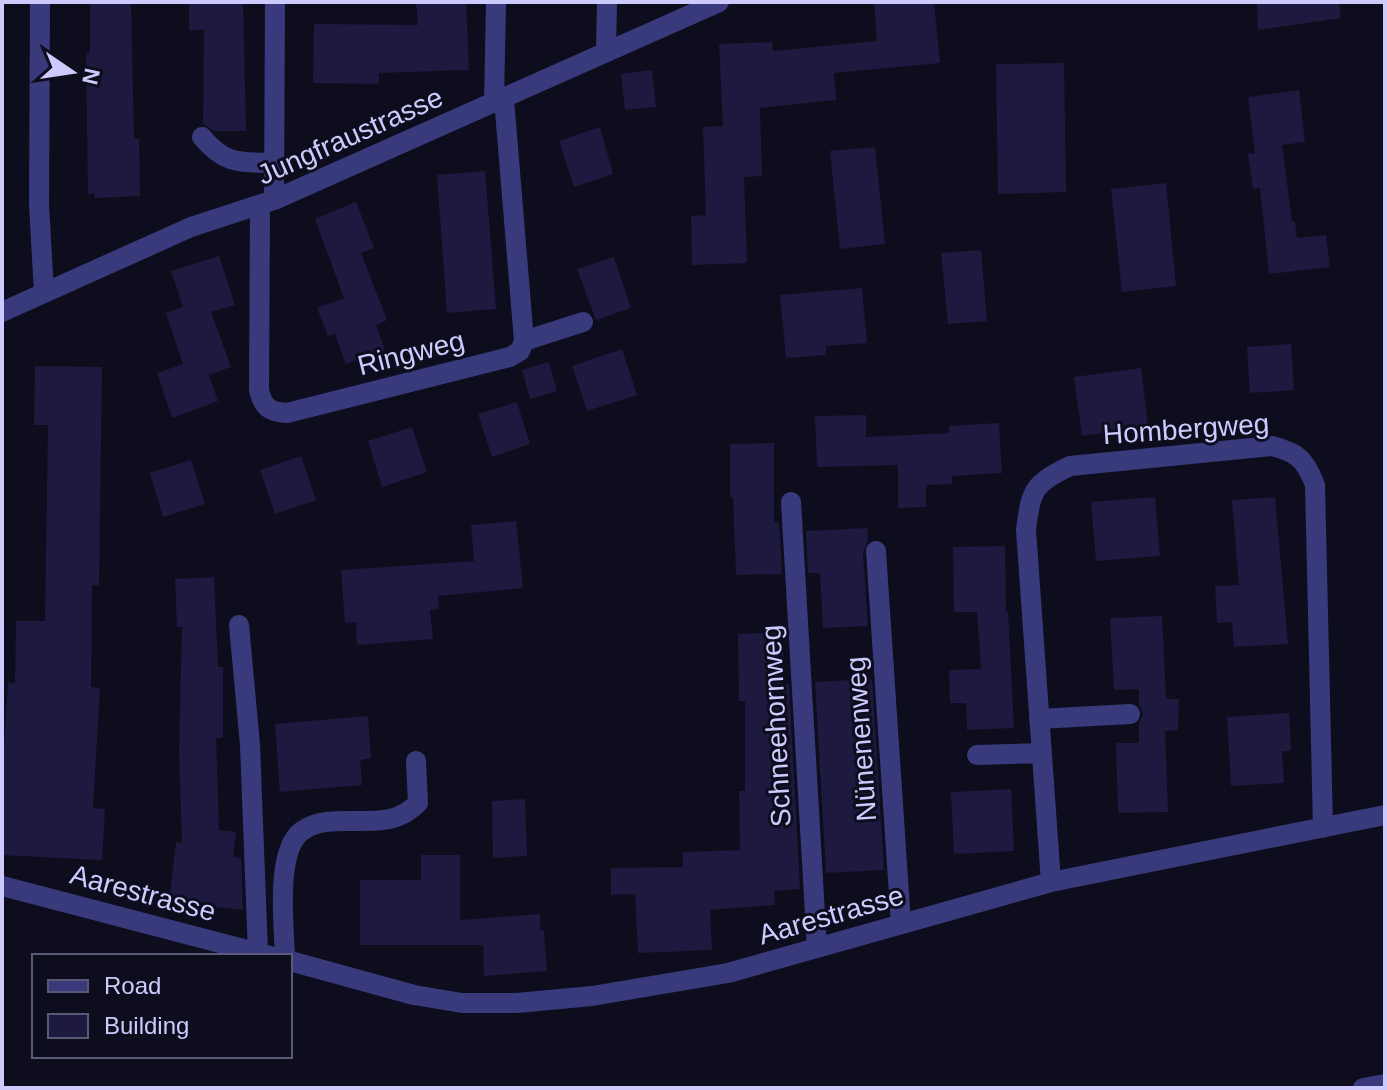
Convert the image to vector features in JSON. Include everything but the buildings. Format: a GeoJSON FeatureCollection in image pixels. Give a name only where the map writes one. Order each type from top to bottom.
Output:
{"type":"FeatureCollection","features":[{"type":"Feature","properties":{"kind":"street"},"geometry":{"type":"LineString","coordinates":[[40,2],[39,205],[44,293]]}},
{"type":"Feature","properties":{"kind":"street"},"geometry":{"type":"LineString","coordinates":[[267,203],[274,163],[275,2]]}},
{"type":"Feature","properties":{"kind":"street"},"geometry":{"type":"LineString","coordinates":[[496,2],[499,101],[524,341],[583,322]]}},
{"type":"Feature","properties":{"kind":"street"},"geometry":{"type":"LineString","coordinates":[[606,52],[607,2]]}},
{"type":"Feature","properties":{"kind":"street","name":"Jungfraustrasse"},"geometry":{"type":"LineString","coordinates":[[2,312],[191,227],[267,203],[719,2]]}},
{"type":"Feature","properties":{"kind":"street"},"geometry":{"type":"LineString","coordinates":[[202,137],[214,153],[236,162],[274,163]]}},
{"type":"Feature","properties":{"kind":"street","name":"Ringweg"},"geometry":{"type":"LineString","coordinates":[[267,203],[259,390],[263,404],[273,412],[287,413],[510,357],[520,351],[524,341]]}},
{"type":"Feature","properties":{"kind":"street","name":"Hombergweg"},"geometry":{"type":"LineString","coordinates":[[1051,882],[1026,530],[1030,500],[1042,480],[1070,466],[1272,446],[1292,451],[1308,466],[1315,485],[1323,828]]}},
{"type":"Feature","properties":{"kind":"street","name":"Schneehornweg"},"geometry":{"type":"LineString","coordinates":[[791,502],[817,948]]}},
{"type":"Feature","properties":{"kind":"street","name":"Nünenenweg"},"geometry":{"type":"LineString","coordinates":[[876,551],[901,924]]}},
{"type":"Feature","properties":{"kind":"street"},"geometry":{"type":"LineString","coordinates":[[239,625],[264,954]]}},
{"type":"Feature","properties":{"kind":"street"},"geometry":{"type":"LineString","coordinates":[[1039,719],[1130,714]]}},
{"type":"Feature","properties":{"kind":"street"},"geometry":{"type":"LineString","coordinates":[[977,755],[1042,753]]}},
{"type":"Feature","properties":{"kind":"street"},"geometry":{"type":"LineString","coordinates":[[285,954],[285,869],[289,848],[301,832],[322,822],[389,821],[406,814],[418,803],[416,761]]}},
{"type":"Feature","properties":{"kind":"street","name":"Aarestrasse"},"geometry":{"type":"LineString","coordinates":[[292,962],[426,997],[462,1003],[517,1003],[661,986],[728,973],[1051,882],[1385,815]]}},
{"type":"Feature","properties":{"kind":"street","name":"Aarestrasse"},"geometry":{"type":"LineString","coordinates":[[2,886],[264,954]]}},
{"type":"Feature","properties":{"kind":"street"},"geometry":{"type":"LineString","coordinates":[[1363,1088],[1385,1084]]}}]}
